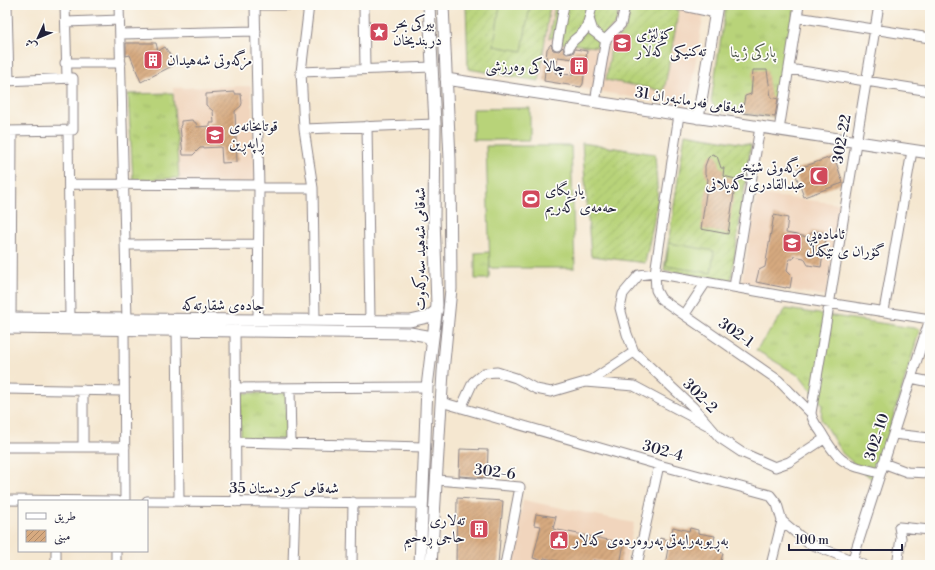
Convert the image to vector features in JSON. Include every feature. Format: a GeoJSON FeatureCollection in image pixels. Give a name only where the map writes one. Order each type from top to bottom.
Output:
{"type":"FeatureCollection","features":[{"type":"Feature","properties":{"kind":"main road","name":"شەقامی شەهید سەرکەوت"},"geometry":{"type":"LineString","coordinates":[[420,565],[427,387],[437,310],[434,218],[435,124],[429,5]]}},
{"type":"Feature","properties":{"kind":"main road","name":"شەقامی شەهید سەرکەوت"},"geometry":{"type":"LineString","coordinates":[[432,565],[441,402],[451,289],[450,159],[443,5]]}},
{"type":"Feature","properties":{"kind":"main road"},"geometry":{"type":"LineString","coordinates":[[698,118],[716,9]]}},
{"type":"Feature","properties":{"kind":"main road","name":"شەقامی فەرمانبەران 31"},"geometry":{"type":"LineString","coordinates":[[446,79],[930,154]]}},
{"type":"Feature","properties":{"kind":"main road","name":"جادەی شقارتەکە"},"geometry":{"type":"LineString","coordinates":[[7,321],[125,325],[258,320],[410,321],[428,317],[437,310]]}},
{"type":"Feature","properties":{"kind":"main road","name":"جادەی شقارتەکە"},"geometry":{"type":"LineString","coordinates":[[7,321],[70,319],[177,331],[236,330],[410,333],[427,336],[432,343]]}},
{"type":"Feature","properties":{"kind":"main road"},"geometry":{"type":"LineString","coordinates":[[410,321],[410,333]]}},
{"type":"Feature","properties":{"kind":"street"},"geometry":{"type":"LineString","coordinates":[[7,5],[7,81],[73,78],[73,130],[9,131],[7,321]]}},
{"type":"Feature","properties":{"kind":"street"},"geometry":{"type":"LineString","coordinates":[[65,5],[65,63],[67,78]]}},
{"type":"Feature","properties":{"kind":"street"},"geometry":{"type":"LineString","coordinates":[[119,5],[126,245],[124,391],[125,500]]}},
{"type":"Feature","properties":{"kind":"street"},"geometry":{"type":"LineString","coordinates":[[258,320],[259,186],[255,5],[309,5],[301,72],[304,129],[313,188],[315,320]]}},
{"type":"Feature","properties":{"kind":"street"},"geometry":{"type":"LineString","coordinates":[[364,5],[365,69]]}},
{"type":"Feature","properties":{"kind":"street"},"geometry":{"type":"LineString","coordinates":[[557,44],[564,5]]}},
{"type":"Feature","properties":{"kind":"street"},"geometry":{"type":"LineString","coordinates":[[569,48],[570,43],[585,30],[593,5]]}},
{"type":"Feature","properties":{"kind":"street"},"geometry":{"type":"LineString","coordinates":[[595,102],[606,41],[621,24],[625,5]]}},
{"type":"Feature","properties":{"kind":"street"},"geometry":{"type":"LineString","coordinates":[[679,5],[716,9]]}},
{"type":"Feature","properties":{"kind":"street"},"geometry":{"type":"LineString","coordinates":[[779,130],[799,5]]}},
{"type":"Feature","properties":{"kind":"street","name":"302-22"},"geometry":{"type":"LineString","coordinates":[[810,413],[879,5]]}},
{"type":"Feature","properties":{"kind":"street"},"geometry":{"type":"LineString","coordinates":[[797,17],[930,38]]}},
{"type":"Feature","properties":{"kind":"street"},"geometry":{"type":"LineString","coordinates":[[589,19],[593,31],[606,41]]}},
{"type":"Feature","properties":{"kind":"street"},"geometry":{"type":"LineString","coordinates":[[66,22],[120,20]]}},
{"type":"Feature","properties":{"kind":"street"},"geometry":{"type":"LineString","coordinates":[[121,34],[256,31]]}},
{"type":"Feature","properties":{"kind":"street"},"geometry":{"type":"LineString","coordinates":[[65,63],[121,63]]}},
{"type":"Feature","properties":{"kind":"street"},"geometry":{"type":"LineString","coordinates":[[301,72],[432,67]]}},
{"type":"Feature","properties":{"kind":"street"},"geometry":{"type":"LineString","coordinates":[[789,69],[930,91]]}},
{"type":"Feature","properties":{"kind":"street","name":"302-1"},"geometry":{"type":"LineString","coordinates":[[679,115],[655,273],[656,290],[661,299],[685,314],[778,380],[810,413],[812,419],[837,457],[845,464],[880,473]]}},
{"type":"Feature","properties":{"kind":"street"},"geometry":{"type":"LineString","coordinates":[[304,129],[435,124]]}},
{"type":"Feature","properties":{"kind":"street"},"geometry":{"type":"LineString","coordinates":[[367,126],[370,320]]}},
{"type":"Feature","properties":{"kind":"street"},"geometry":{"type":"LineString","coordinates":[[734,287],[760,127]]}},
{"type":"Feature","properties":{"kind":"street"},"geometry":{"type":"LineString","coordinates":[[68,130],[70,319]]}},
{"type":"Feature","properties":{"kind":"street"},"geometry":{"type":"LineString","coordinates":[[884,311],[912,151]]}},
{"type":"Feature","properties":{"kind":"street"},"geometry":{"type":"LineString","coordinates":[[69,184],[313,188]]}},
{"type":"Feature","properties":{"kind":"street"},"geometry":{"type":"LineString","coordinates":[[126,245],[258,244]]}},
{"type":"Feature","properties":{"kind":"street"},"geometry":{"type":"LineString","coordinates":[[655,273],[930,319]]}},
{"type":"Feature","properties":{"kind":"street","name":"302-2"},"geometry":{"type":"LineString","coordinates":[[655,273],[639,275],[623,294],[620,308],[626,334],[634,352],[712,428],[720,438],[742,452],[775,467],[789,462],[824,438]]}},
{"type":"Feature","properties":{"kind":"street"},"geometry":{"type":"LineString","coordinates":[[685,314],[706,282]]}},
{"type":"Feature","properties":{"kind":"street","name":"302-10"},"geometry":{"type":"LineString","coordinates":[[852,563],[930,319]]}},
{"type":"Feature","properties":{"kind":"street"},"geometry":{"type":"LineString","coordinates":[[236,330],[236,502]]}},
{"type":"Feature","properties":{"kind":"street"},"geometry":{"type":"LineString","coordinates":[[177,331],[179,501]]}},
{"type":"Feature","properties":{"kind":"street"},"geometry":{"type":"LineString","coordinates":[[461,408],[473,382],[484,373],[497,372],[516,378],[536,389],[551,392],[592,380],[634,352]]}},
{"type":"Feature","properties":{"kind":"street"},"geometry":{"type":"LineString","coordinates":[[911,378],[930,382]]}},
{"type":"Feature","properties":{"kind":"street"},"geometry":{"type":"LineString","coordinates":[[584,382],[634,386],[712,428]]}},
{"type":"Feature","properties":{"kind":"street"},"geometry":{"type":"LineString","coordinates":[[235,388],[427,387]]}},
{"type":"Feature","properties":{"kind":"street"},"geometry":{"type":"LineString","coordinates":[[290,388],[290,444]]}},
{"type":"Feature","properties":{"kind":"street"},"geometry":{"type":"LineString","coordinates":[[5,389],[124,391]]}},
{"type":"Feature","properties":{"kind":"street"},"geometry":{"type":"LineString","coordinates":[[83,390],[83,445]]}},
{"type":"Feature","properties":{"kind":"street","name":"302-4"},"geometry":{"type":"LineString","coordinates":[[441,402],[659,465],[770,495],[777,504],[782,521]]}},
{"type":"Feature","properties":{"kind":"street"},"geometry":{"type":"LineString","coordinates":[[893,434],[930,438]]}},
{"type":"Feature","properties":{"kind":"street"},"geometry":{"type":"LineString","coordinates":[[235,442],[424,447]]}},
{"type":"Feature","properties":{"kind":"street"},"geometry":{"type":"LineString","coordinates":[[5,447],[83,445],[125,446]]}},
{"type":"Feature","properties":{"kind":"street"},"geometry":{"type":"LineString","coordinates":[[883,463],[907,472],[930,473]]}},
{"type":"Feature","properties":{"kind":"street"},"geometry":{"type":"LineString","coordinates":[[637,565],[659,465]]}},
{"type":"Feature","properties":{"kind":"street","name":"302-6"},"geometry":{"type":"LineString","coordinates":[[437,480],[520,487],[505,565]]}},
{"type":"Feature","properties":{"kind":"street"},"geometry":{"type":"LineString","coordinates":[[5,500],[18,500]]}},
{"type":"Feature","properties":{"kind":"street","name":"شەقامی کوردستان 35"},"geometry":{"type":"LineString","coordinates":[[148,501],[422,503]]}},
{"type":"Feature","properties":{"kind":"street"},"geometry":{"type":"LineString","coordinates":[[293,565],[295,502]]}},
{"type":"Feature","properties":{"kind":"street"},"geometry":{"type":"LineString","coordinates":[[352,565],[353,502]]}},
{"type":"Feature","properties":{"kind":"street"},"geometry":{"type":"LineString","coordinates":[[771,565],[782,521],[808,543],[852,563],[864,565]]}},
{"type":"Feature","properties":{"kind":"street"},"geometry":{"type":"LineString","coordinates":[[897,565],[901,538],[899,527],[930,530]]}},
{"type":"Feature","properties":{"kind":"street"},"geometry":{"type":"LineString","coordinates":[[56,552],[56,565]]}},
{"type":"Feature","properties":{"kind":"street"},"geometry":{"type":"LineString","coordinates":[[116,552],[116,565]]}},
{"type":"Feature","properties":{"kind":"shaded area","name":"کۆلێژی تەکنیکی کەلار"},"geometry":{"type":"Polygon","coordinates":[[[550,5],[705,5],[688,107],[539,81],[550,5]]]}},
{"type":"Feature","properties":{"kind":"shaded area","name":"قوتابخانەی ڕاپەڕین"},"geometry":{"type":"Polygon","coordinates":[[[251,86],[256,182],[179,183],[173,88],[251,86]]]}},
{"type":"Feature","properties":{"kind":"shaded area","name":"ئامادەیی گۆران ی تێکەڵ"},"geometry":{"type":"Polygon","coordinates":[[[757,194],[840,204],[826,296],[742,282],[757,194]]]}},
{"type":"Feature","properties":{"kind":"shaded area","name":"بەڕیوبەرایەتی پەروەردەی کەلار"},"geometry":{"type":"Polygon","coordinates":[[[523,500],[634,523],[625,565],[510,565],[523,500]]]}},
{"type":"Feature","properties":{"kind":"green space"},"geometry":{"type":"Polygon","coordinates":[[[466,5],[550,5],[539,81],[468,69],[466,5]]]}},
{"type":"Feature","properties":{"kind":"green space"},"geometry":{"type":"Polygon","coordinates":[[[500,5],[530,5],[522,51],[494,46],[500,5]]]}},
{"type":"Feature","properties":{"kind":"green space"},"geometry":{"type":"Polygon","coordinates":[[[555,5],[619,5],[617,22],[601,38],[600,45],[596,47],[561,43],[562,37],[549,38],[555,5]]]}},
{"type":"Feature","properties":{"kind":"green space"},"geometry":{"type":"Polygon","coordinates":[[[630,5],[651,5],[679,10],[664,91],[606,80],[612,42],[625,31],[630,5]]]}},
{"type":"Feature","properties":{"kind":"green space","name":"پارکی ژینا"},"geometry":{"type":"Polygon","coordinates":[[[726,5],[795,5],[778,118],[716,110],[711,101],[726,5]]]}},
{"type":"Feature","properties":{"kind":"green space"},"geometry":{"type":"Polygon","coordinates":[[[173,93],[179,178],[133,180],[128,94],[173,93]]]}},
{"type":"Feature","properties":{"kind":"green space"},"geometry":{"type":"Polygon","coordinates":[[[530,108],[530,140],[473,140],[473,109],[530,108]]]}},
{"type":"Feature","properties":{"kind":"green space"},"geometry":{"type":"Polygon","coordinates":[[[685,134],[751,145],[731,281],[664,270],[685,134]]]}},
{"type":"Feature","properties":{"kind":"green space"},"geometry":{"type":"Polygon","coordinates":[[[582,143],[655,154],[658,201],[645,263],[591,256],[582,143]]]}},
{"type":"Feature","properties":{"kind":"green space","name":"یاریگای ‌حەمەی کەریم"},"geometry":{"type":"Polygon","coordinates":[[[486,146],[571,146],[575,268],[490,268],[486,146]]]}},
{"type":"Feature","properties":{"kind":"green space"},"geometry":{"type":"Polygon","coordinates":[[[669,243],[714,251],[711,273],[666,266],[669,243]]]}},
{"type":"Feature","properties":{"kind":"green space"},"geometry":{"type":"Polygon","coordinates":[[[490,252],[489,279],[475,279],[475,253],[490,252]]]}},
{"type":"Feature","properties":{"kind":"green space"},"geometry":{"type":"Polygon","coordinates":[[[786,309],[920,329],[874,481],[842,453],[821,419],[822,404],[801,377],[756,350],[786,309]]]}},
{"type":"Feature","properties":{"kind":"green space"},"geometry":{"type":"Polygon","coordinates":[[[240,393],[286,393],[286,439],[241,439],[240,393]]]}},
{"type":"Feature","properties":{"kind":"building","name":"مزگەوتی شەهیدان"},"geometry":{"type":"Polygon","coordinates":[[[126,43],[156,43],[158,51],[165,47],[176,64],[141,82],[130,55],[126,56],[126,43]]]}},
{"type":"Feature","properties":{"kind":"building","name":"چالاکی وەرزشی"},"geometry":{"type":"Polygon","coordinates":[[[551,44],[553,50],[559,51],[563,47],[564,52],[567,54],[573,53],[575,49],[587,51],[583,84],[581,87],[544,81],[547,49],[551,44]],[[558,57],[555,73],[572,75],[574,59],[558,57]]]}},
{"type":"Feature","properties":{"kind":"building"},"geometry":{"type":"Polygon","coordinates":[[[753,70],[767,70],[771,97],[778,99],[775,117],[742,113],[745,96],[751,94],[753,70]]]}},
{"type":"Feature","properties":{"kind":"building"},"geometry":{"type":"Polygon","coordinates":[[[235,92],[235,94],[241,94],[242,103],[241,106],[235,111],[237,162],[222,163],[221,147],[200,148],[193,155],[183,155],[180,126],[181,121],[192,120],[196,123],[197,127],[210,126],[210,123],[214,123],[213,111],[206,105],[206,94],[235,92]]]}},
{"type":"Feature","properties":{"kind":"building"},"geometry":{"type":"Polygon","coordinates":[[[712,154],[717,156],[721,168],[724,168],[723,176],[736,179],[728,234],[701,229],[708,179],[705,175],[705,166],[708,158],[712,154]]]}},
{"type":"Feature","properties":{"kind":"building","name":"مزگەوتی شێخ عبدالقادری گەیلانی"},"geometry":{"type":"Polygon","coordinates":[[[834,156],[843,183],[804,197],[794,170],[834,156]]]}},
{"type":"Feature","properties":{"kind":"building"},"geometry":{"type":"Polygon","coordinates":[[[774,215],[788,218],[786,233],[808,237],[813,231],[825,233],[826,239],[821,267],[808,265],[804,258],[794,256],[793,259],[789,259],[787,271],[792,276],[790,288],[756,282],[759,270],[765,267],[774,215]]]}},
{"type":"Feature","properties":{"kind":"building"},"geometry":{"type":"Polygon","coordinates":[[[460,449],[488,450],[487,478],[459,476],[460,449]]]}},
{"type":"Feature","properties":{"kind":"building","name":"تەلاری حاجی ڕەحیم"},"geometry":{"type":"Polygon","coordinates":[[[457,498],[503,501],[498,565],[456,565],[457,498]]]}},
{"type":"Feature","properties":{"kind":"building","name":"بەڕیوبەرایەتی پەروەردەی کەلار"},"geometry":{"type":"Polygon","coordinates":[[[536,514],[556,517],[553,529],[624,543],[620,565],[593,560],[592,565],[576,565],[544,558],[543,561],[533,558],[541,526],[534,525],[536,514]]]}},
{"type":"Feature","properties":{"kind":"building"},"geometry":{"type":"Polygon","coordinates":[[[673,527],[689,531],[690,528],[698,530],[698,533],[715,536],[713,545],[720,547],[718,552],[723,553],[720,565],[665,565],[668,548],[659,546],[660,538],[670,541],[673,527]]]}},
{"type":"Feature","properties":{"kind":"place","name":"بيركى بحر دربنديخان"},"geometry":{"type":"Point","coordinates":[379,32]}},
{"type":"Feature","properties":{"kind":"place","name":"کۆلێژی تەکنیکی کەلار"},"geometry":{"type":"Point","coordinates":[622,43]}},
{"type":"Feature","properties":{"kind":"place","name":"مزگەوتی شەهیدان"},"geometry":{"type":"Point","coordinates":[153,60]}},
{"type":"Feature","properties":{"kind":"place","name":"چالاکی وەرزشی"},"geometry":{"type":"Point","coordinates":[579,66]}},
{"type":"Feature","properties":{"kind":"place","name":"قوتابخانەی ڕاپەڕین"},"geometry":{"type":"Point","coordinates":[215,135]}},
{"type":"Feature","properties":{"kind":"place","name":"مزگەوتی شێخ عبدالقادری گەیلانی"},"geometry":{"type":"Point","coordinates":[819,176]}},
{"type":"Feature","properties":{"kind":"place","name":"یاریگای ‌حەمەی کەریم"},"geometry":{"type":"Point","coordinates":[531,199]}},
{"type":"Feature","properties":{"kind":"place","name":"ئامادەیی گۆران ی تێکەڵ"},"geometry":{"type":"Point","coordinates":[792,243]}},
{"type":"Feature","properties":{"kind":"place","name":"تەلاری حاجی ڕەحیم"},"geometry":{"type":"Point","coordinates":[479,529]}},
{"type":"Feature","properties":{"kind":"place","name":"بەڕیوبەرایەتی پەروەردەی کەلار"},"geometry":{"type":"Point","coordinates":[559,540]}}]}
